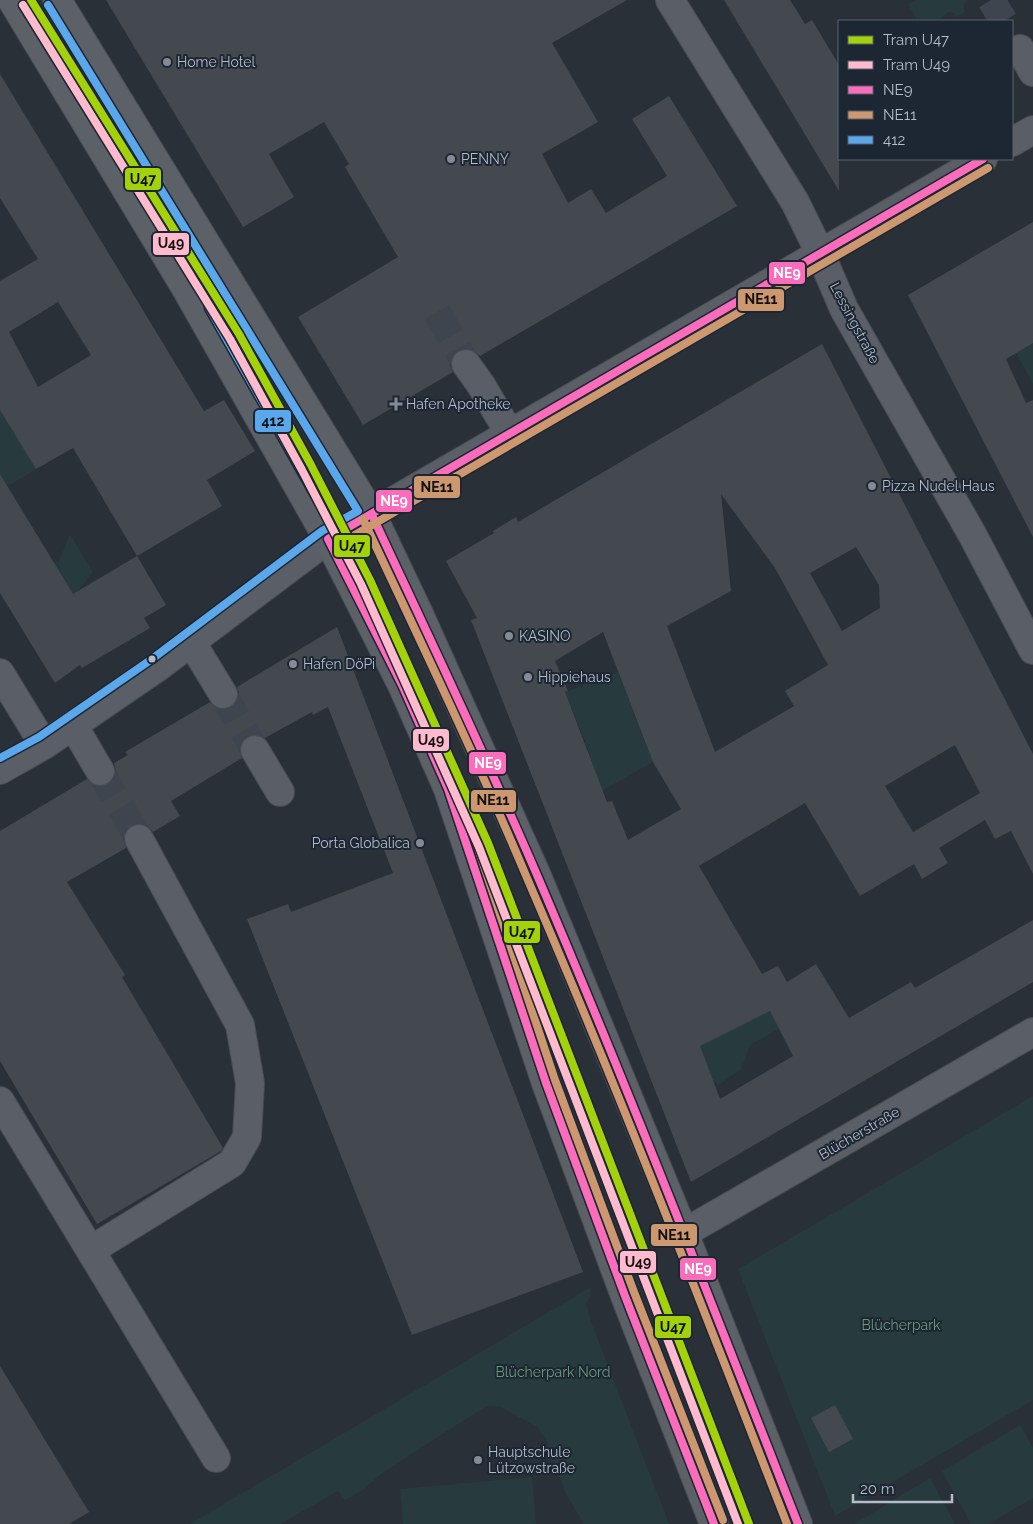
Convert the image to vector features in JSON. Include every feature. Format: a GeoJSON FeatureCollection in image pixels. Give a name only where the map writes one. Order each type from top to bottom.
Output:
{"type":"FeatureCollection","features":[{"type":"Feature","properties":{"kind":"main road"},"geometry":{"type":"LineString","coordinates":[[12,0],[178,273],[328,539],[402,685],[448,789],[546,1083],[625,1296],[714,1524]]}},
{"type":"Feature","properties":{"kind":"main road"},"geometry":{"type":"LineString","coordinates":[[57,0],[372,514],[440,659],[537,876],[684,1233],[798,1524]]}},
{"type":"Feature","properties":{"kind":"street","name":"Lessingstraße"},"geometry":{"type":"LineString","coordinates":[[670,0],[795,202],[844,309],[972,534],[1033,650]]}},
{"type":"Feature","properties":{"kind":"street"},"geometry":{"type":"LineString","coordinates":[[1013,141],[1033,130]]}},
{"type":"Feature","properties":{"kind":"street"},"geometry":{"type":"LineString","coordinates":[[0,770],[44,745],[192,643],[328,539],[981,160]]}},
{"type":"Feature","properties":{"kind":"street"},"geometry":{"type":"LineString","coordinates":[[466,364],[482,385],[510,434]]}},
{"type":"Feature","properties":{"kind":"street"},"geometry":{"type":"LineString","coordinates":[[192,643],[223,694]]}},
{"type":"Feature","properties":{"kind":"street"},"geometry":{"type":"LineString","coordinates":[[0,673],[44,745]]}},
{"type":"Feature","properties":{"kind":"street"},"geometry":{"type":"LineString","coordinates":[[73,725],[100,771]]}},
{"type":"Feature","properties":{"kind":"street"},"geometry":{"type":"LineString","coordinates":[[255,750],[280,792]]}},
{"type":"Feature","properties":{"kind":"street"},"geometry":{"type":"LineString","coordinates":[[91,1250],[232,1163],[246,1137],[250,1083],[240,1025],[139,840]]}},
{"type":"Feature","properties":{"kind":"street","name":"Blücherstraße"},"geometry":{"type":"LineString","coordinates":[[684,1233],[1033,1032]]}},
{"type":"Feature","properties":{"kind":"street"},"geometry":{"type":"LineString","coordinates":[[0,1101],[216,1458]]}},
{"type":"Feature","properties":{"kind":"green space"},"geometry":{"type":"Polygon","coordinates":[[[916,0],[970,0],[964,4],[965,12],[956,17],[954,13],[949,12],[940,20],[917,20],[908,4],[916,0]]]}},
{"type":"Feature","properties":{"kind":"green space"},"geometry":{"type":"Polygon","coordinates":[[[1033,342],[1033,384],[1015,351],[1033,342]]]}},
{"type":"Feature","properties":{"kind":"green space"},"geometry":{"type":"Polygon","coordinates":[[[0,387],[10,427],[21,444],[32,437],[47,463],[8,486],[3,479],[0,480],[0,387]]]}},
{"type":"Feature","properties":{"kind":"green space"},"geometry":{"type":"Polygon","coordinates":[[[70,534],[93,572],[68,603],[47,567],[59,561],[70,534]]]}},
{"type":"Feature","properties":{"kind":"green space"},"geometry":{"type":"Polygon","coordinates":[[[618,672],[653,762],[600,792],[585,741],[563,693],[618,672]]]}},
{"type":"Feature","properties":{"kind":"green space"},"geometry":{"type":"Polygon","coordinates":[[[770,1011],[789,1023],[750,1045],[741,1069],[719,1085],[711,1079],[699,1045],[770,1011]]]}},
{"type":"Feature","properties":{"kind":"green space","name":"Blücherpark"},"geometry":{"type":"Polygon","coordinates":[[[1033,1096],[1033,1400],[835,1516],[738,1269],[1033,1096]]]}},
{"type":"Feature","properties":{"kind":"green space","name":"Blücherpark Nord"},"geometry":{"type":"Polygon","coordinates":[[[591,1287],[590,1297],[586,1303],[592,1324],[669,1524],[584,1524],[566,1494],[546,1439],[537,1427],[501,1407],[488,1406],[382,1473],[363,1490],[345,1500],[338,1491],[280,1524],[190,1524],[591,1287]]]}},
{"type":"Feature","properties":{"kind":"green space"},"geometry":{"type":"Polygon","coordinates":[[[1020,1425],[1033,1448],[1033,1498],[988,1524],[971,1524],[942,1471],[1020,1425]]]}},
{"type":"Feature","properties":{"kind":"green space"},"geometry":{"type":"Polygon","coordinates":[[[532,1477],[536,1524],[403,1524],[400,1489],[532,1477]]]}},
{"type":"Feature","properties":{"kind":"green space"},"geometry":{"type":"Polygon","coordinates":[[[930,1478],[955,1524],[854,1524],[930,1478]]]}},
{"type":"Feature","properties":{"kind":"building"},"geometry":{"type":"Polygon","coordinates":[[[106,0],[627,0],[552,43],[598,122],[542,154],[568,203],[591,189],[606,213],[667,176],[632,119],[669,96],[737,206],[480,356],[472,350],[465,348],[457,351],[450,365],[453,372],[363,425],[298,317],[398,257],[345,167],[349,164],[324,122],[269,154],[294,197],[243,227],[106,0]]]}},
{"type":"Feature","properties":{"kind":"building"},"geometry":{"type":"Polygon","coordinates":[[[724,0],[790,0],[805,24],[812,20],[838,63],[839,191],[724,0]]]}},
{"type":"Feature","properties":{"kind":"building"},"geometry":{"type":"Polygon","coordinates":[[[0,74],[204,411],[224,400],[255,451],[207,480],[222,506],[137,556],[73,448],[36,469],[0,410],[0,281],[38,259],[0,198],[0,74]],[[58,302],[9,332],[38,387],[91,355],[58,302]]]}},
{"type":"Feature","properties":{"kind":"building"},"geometry":{"type":"Polygon","coordinates":[[[1033,222],[1033,343],[1006,359],[1026,403],[1033,400],[1033,537],[908,295],[1033,222]]]}},
{"type":"Feature","properties":{"kind":"building"},"geometry":{"type":"Polygon","coordinates":[[[822,344],[1033,754],[1033,874],[1011,831],[995,839],[985,820],[939,848],[948,863],[922,879],[914,864],[860,896],[805,803],[699,866],[762,974],[778,966],[787,982],[816,964],[849,1018],[911,982],[915,988],[1033,920],[1033,982],[691,1182],[471,620],[477,618],[446,561],[494,533],[493,531],[516,517],[518,522],[822,344]],[[721,494],[731,591],[667,626],[715,752],[794,706],[785,691],[828,665],[775,568],[721,494]],[[856,547],[810,573],[842,631],[880,608],[879,585],[856,547]],[[603,632],[555,661],[568,691],[565,692],[607,802],[612,801],[628,840],[681,809],[653,762],[603,632]],[[955,745],[885,786],[913,832],[980,793],[955,745]],[[770,1011],[700,1046],[720,1099],[793,1056],[770,1011]]]}},
{"type":"Feature","properties":{"kind":"building"},"geometry":{"type":"Polygon","coordinates":[[[0,474],[73,594],[137,556],[166,605],[144,618],[150,628],[82,668],[80,665],[55,683],[0,593],[0,474]]]}},
{"type":"Feature","properties":{"kind":"building"},"geometry":{"type":"Polygon","coordinates":[[[337,627],[583,1272],[412,1335],[247,919],[288,904],[291,912],[393,873],[328,707],[313,715],[312,712],[265,738],[255,734],[247,737],[242,742],[239,750],[242,758],[171,801],[180,816],[153,832],[148,826],[140,823],[131,826],[126,830],[123,838],[126,848],[67,882],[125,975],[122,977],[223,1148],[221,1151],[97,1224],[0,1061],[0,831],[87,779],[93,785],[100,787],[108,784],[114,778],[116,771],[114,763],[128,755],[125,752],[210,702],[216,708],[224,710],[231,708],[237,701],[239,693],[237,687],[337,627]]]}},
{"type":"Feature","properties":{"kind":"building"},"geometry":{"type":"Polygon","coordinates":[[[0,1366],[89,1512],[69,1524],[0,1524],[0,1366]]]}},
{"type":"Feature","properties":{"kind":"building"},"geometry":{"type":"Polygon","coordinates":[[[835,1405],[853,1439],[829,1452],[811,1418],[835,1405]]]}},
{"type":"Feature","properties":{"kind":"tunnel"},"geometry":{"type":"LineString","coordinates":[[991,0],[1003,20]]}},
{"type":"Feature","properties":{"kind":"tunnel"},"geometry":{"type":"LineString","coordinates":[[437,312],[466,364]]}},
{"type":"Feature","properties":{"kind":"tunnel"},"geometry":{"type":"LineString","coordinates":[[223,694],[255,750]]}},
{"type":"Feature","properties":{"kind":"tunnel"},"geometry":{"type":"LineString","coordinates":[[100,771],[139,839]]}},
{"type":"Feature","properties":{"kind":"tram line","name":"U47"},"geometry":{"type":"LineString","coordinates":[[31,0],[239,334],[311,465],[370,580],[488,843],[749,1524]]}},
{"type":"Feature","properties":{"kind":"tram line","name":"U49"},"geometry":{"type":"LineString","coordinates":[[23,5],[230,339],[302,470],[361,584],[479,847],[738,1524]]}},
{"type":"Feature","properties":{"kind":"transit line","name":"412"},"geometry":{"type":"LineString","coordinates":[[0,758],[39,737],[152,659],[322,531],[358,511],[48,5]]}},
{"type":"Feature","properties":{"kind":"transit line","name":"NE9"},"geometry":{"type":"LineString","coordinates":[[714,1524],[625,1296],[546,1083],[448,789],[402,685],[328,539],[981,160]]}},
{"type":"Feature","properties":{"kind":"transit line","name":"NE11"},"geometry":{"type":"LineString","coordinates":[[723,1520],[634,1292],[555,1080],[457,785],[411,680],[341,543],[988,168]]}},
{"type":"Feature","properties":{"kind":"transit line","name":"412"},"geometry":{"type":"LineString","coordinates":[[209,308],[337,534]]}},
{"type":"Feature","properties":{"kind":"transit line","name":"NE9"},"geometry":{"type":"LineString","coordinates":[[372,515],[537,875],[605,1037],[798,1524]]}},
{"type":"Feature","properties":{"kind":"transit line","name":"NE11"},"geometry":{"type":"LineString","coordinates":[[363,519],[508,833],[595,1038],[787,1524]]}},
{"type":"Feature","properties":{"kind":"place","name":"Home Hotel"},"geometry":{"type":"Point","coordinates":[167,62]}},
{"type":"Feature","properties":{"kind":"place","name":"PENNY"},"geometry":{"type":"Point","coordinates":[451,159]}},
{"type":"Feature","properties":{"kind":"place","name":"Hafen Apotheke"},"geometry":{"type":"Point","coordinates":[396,404]}},
{"type":"Feature","properties":{"kind":"place","name":"Pizza Nudel Haus"},"geometry":{"type":"Point","coordinates":[872,486]}},
{"type":"Feature","properties":{"kind":"place","name":"KASINO"},"geometry":{"type":"Point","coordinates":[509,636]}},
{"type":"Feature","properties":{"kind":"place","name":"Hafen DöPi"},"geometry":{"type":"Point","coordinates":[293,664]}},
{"type":"Feature","properties":{"kind":"place","name":"Hippiehaus"},"geometry":{"type":"Point","coordinates":[528,677]}},
{"type":"Feature","properties":{"kind":"place","name":"Porta Globalica"},"geometry":{"type":"Point","coordinates":[420,843]}},
{"type":"Feature","properties":{"kind":"place","name":"Hauptschule Lützowstraße"},"geometry":{"type":"Point","coordinates":[478,1460]}}]}
